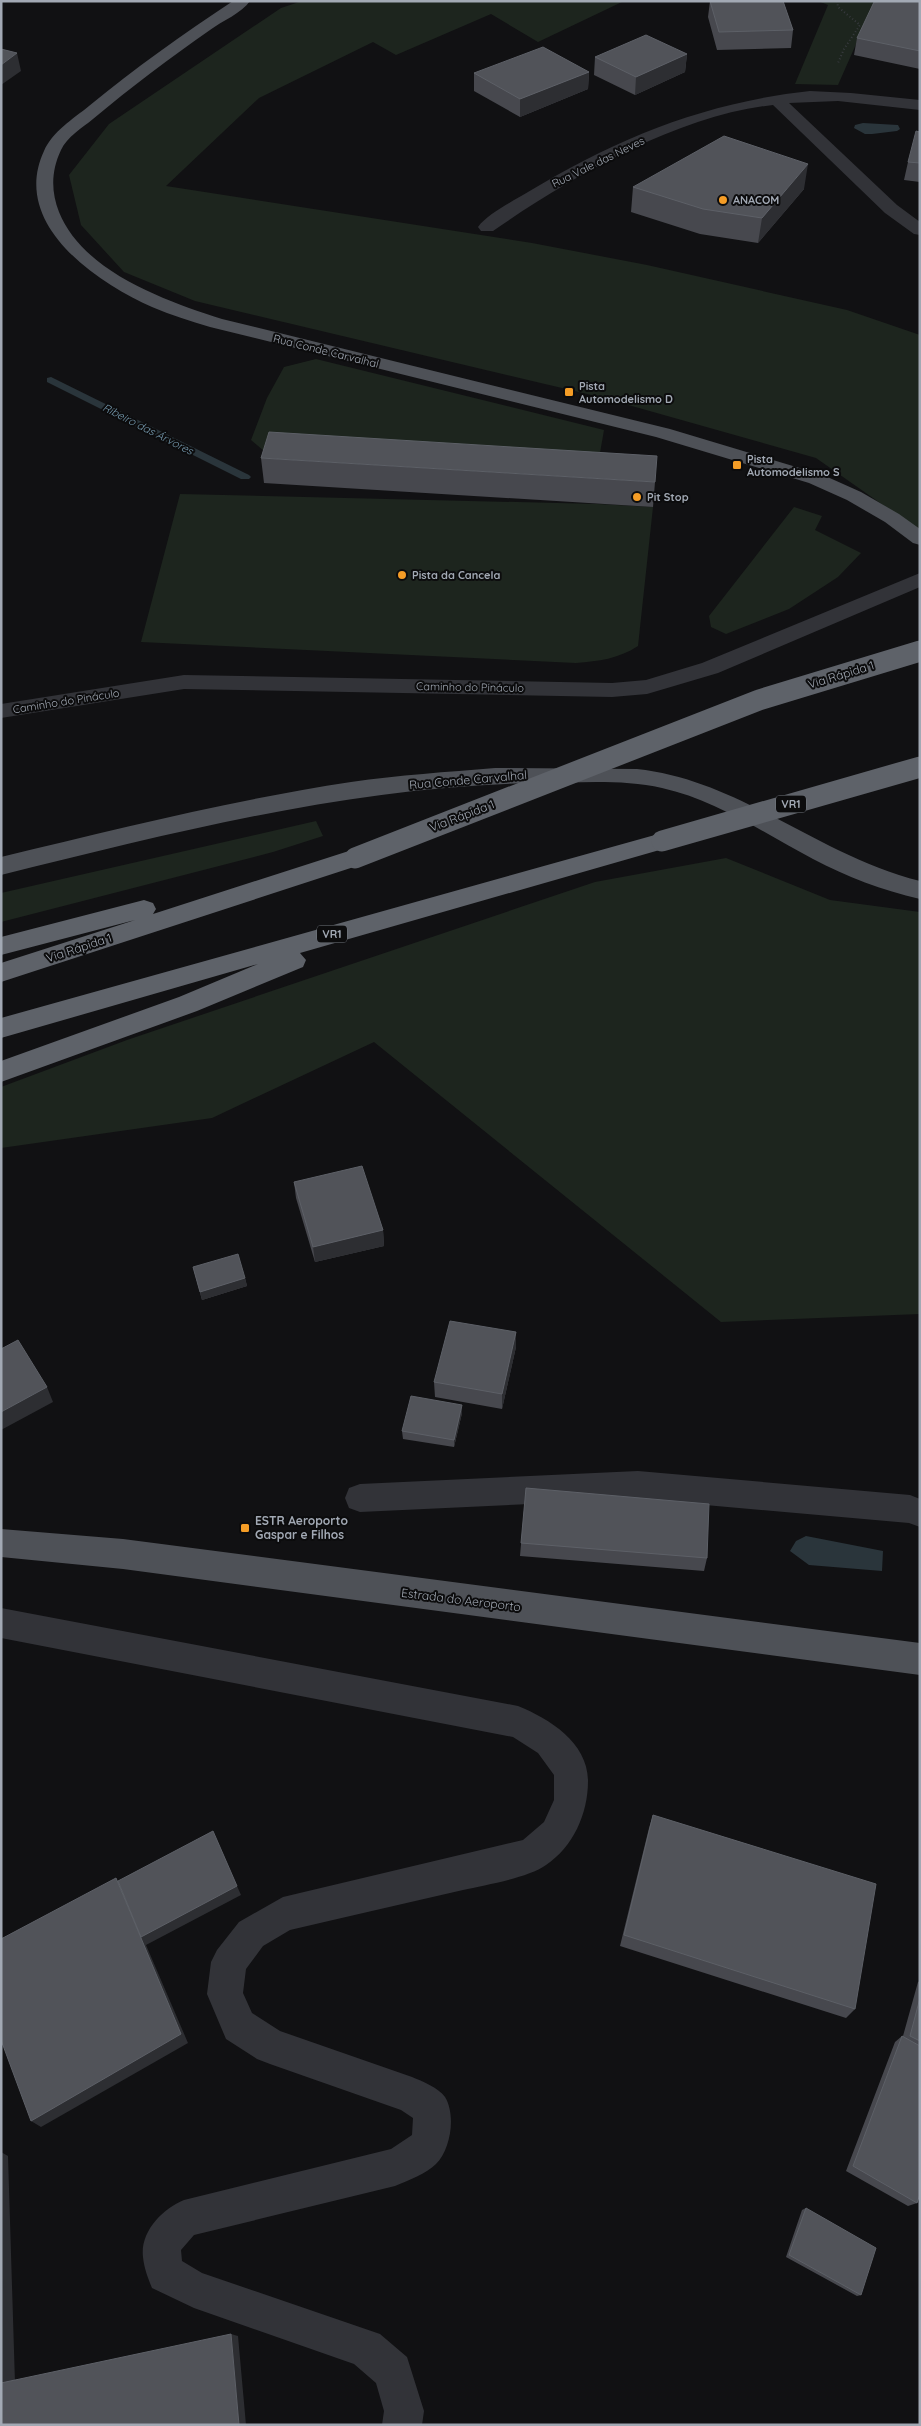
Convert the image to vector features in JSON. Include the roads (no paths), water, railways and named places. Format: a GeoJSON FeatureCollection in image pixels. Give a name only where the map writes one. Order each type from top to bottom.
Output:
{"type":"FeatureCollection","features":[{"type":"Feature","properties":{"kind":"highway","name":"Via Rápida 1"},"geometry":{"type":"LineString","coordinates":[[1,973],[354,858],[759,700],[920,651]]}},
{"type":"Feature","properties":{"kind":"highway","name":"VR1"},"geometry":{"type":"LineString","coordinates":[[1,1028],[920,767]]}},
{"type":"Feature","properties":{"kind":"highway"},"geometry":{"type":"LineString","coordinates":[[1,946],[204,894],[319,870]]}},
{"type":"Feature","properties":{"kind":"highway"},"geometry":{"type":"LineString","coordinates":[[1,1072],[188,1004],[422,908]]}},
{"type":"Feature","properties":{"kind":"main road","name":"Rua Conde Carvalhal"},"geometry":{"type":"LineString","coordinates":[[243,1],[107,98],[71,129],[52,150],[43,178],[47,205],[59,231],[84,257],[113,279],[152,301],[216,323],[663,433],[816,479],[854,496],[892,518],[920,539]]}},
{"type":"Feature","properties":{"kind":"main road","name":"Rua Conde Carvalhal"},"geometry":{"type":"LineString","coordinates":[[1,866],[107,840],[292,800],[433,781],[526,774],[609,776],[661,780],[698,790],[852,868],[903,887],[920,890]]}},
{"type":"Feature","properties":{"kind":"main road","name":"Estrada do Aeroporto"},"geometry":{"type":"LineString","coordinates":[[1,1543],[123,1554],[920,1659]]}},
{"type":"Feature","properties":{"kind":"street","name":"Rua Vale das Neves"},"geometry":{"type":"LineString","coordinates":[[487,227],[518,204],[628,145],[704,116],[776,99],[836,96],[920,106]]}},
{"type":"Feature","properties":{"kind":"street"},"geometry":{"type":"LineString","coordinates":[[776,99],[891,209],[920,230]]}},
{"type":"Feature","properties":{"kind":"street","name":"Caminho do Pináculo"},"geometry":{"type":"LineString","coordinates":[[1,711],[184,682],[612,690],[646,686],[710,668],[920,579]]}},
{"type":"Feature","properties":{"kind":"street"},"geometry":{"type":"LineString","coordinates":[[360,1498],[638,1485],[910,1509],[920,1512]]}},
{"type":"Feature","properties":{"kind":"street"},"geometry":{"type":"LineString","coordinates":[[1,1623],[518,1722],[550,1741],[571,1770],[571,1802],[556,1834],[533,1854],[500,1864],[283,1914],[251,1934],[229,1962],[225,1994],[239,2026],[270,2046],[412,2095],[431,2109],[433,2134],[421,2155],[395,2167],[184,2219],[165,2237],[160,2256],[166,2274],[194,2289],[366,2348],[394,2371],[404,2411],[402,2425]]}},
{"type":"Feature","properties":{"kind":"waterway","name":"Ribeiro das Árvores"},"geometry":{"type":"LineString","coordinates":[[51,380],[245,477]]}},
{"type":"Feature","properties":{"kind":"place","name":"ANACOM"},"geometry":{"type":"Point","coordinates":[723,200]}},
{"type":"Feature","properties":{"kind":"place","name":"Pista Automodelismo D"},"geometry":{"type":"Point","coordinates":[569,392]}},
{"type":"Feature","properties":{"kind":"place","name":"Pista Automodelismo S"},"geometry":{"type":"Point","coordinates":[737,465]}},
{"type":"Feature","properties":{"kind":"place","name":"Pit Stop"},"geometry":{"type":"Point","coordinates":[637,497]}},
{"type":"Feature","properties":{"kind":"place","name":"Pista da Cancela"},"geometry":{"type":"Point","coordinates":[402,575]}},
{"type":"Feature","properties":{"kind":"place","name":"ESTR Aeroporto Gaspar e Filhos"},"geometry":{"type":"Point","coordinates":[245,1528]}}]}
